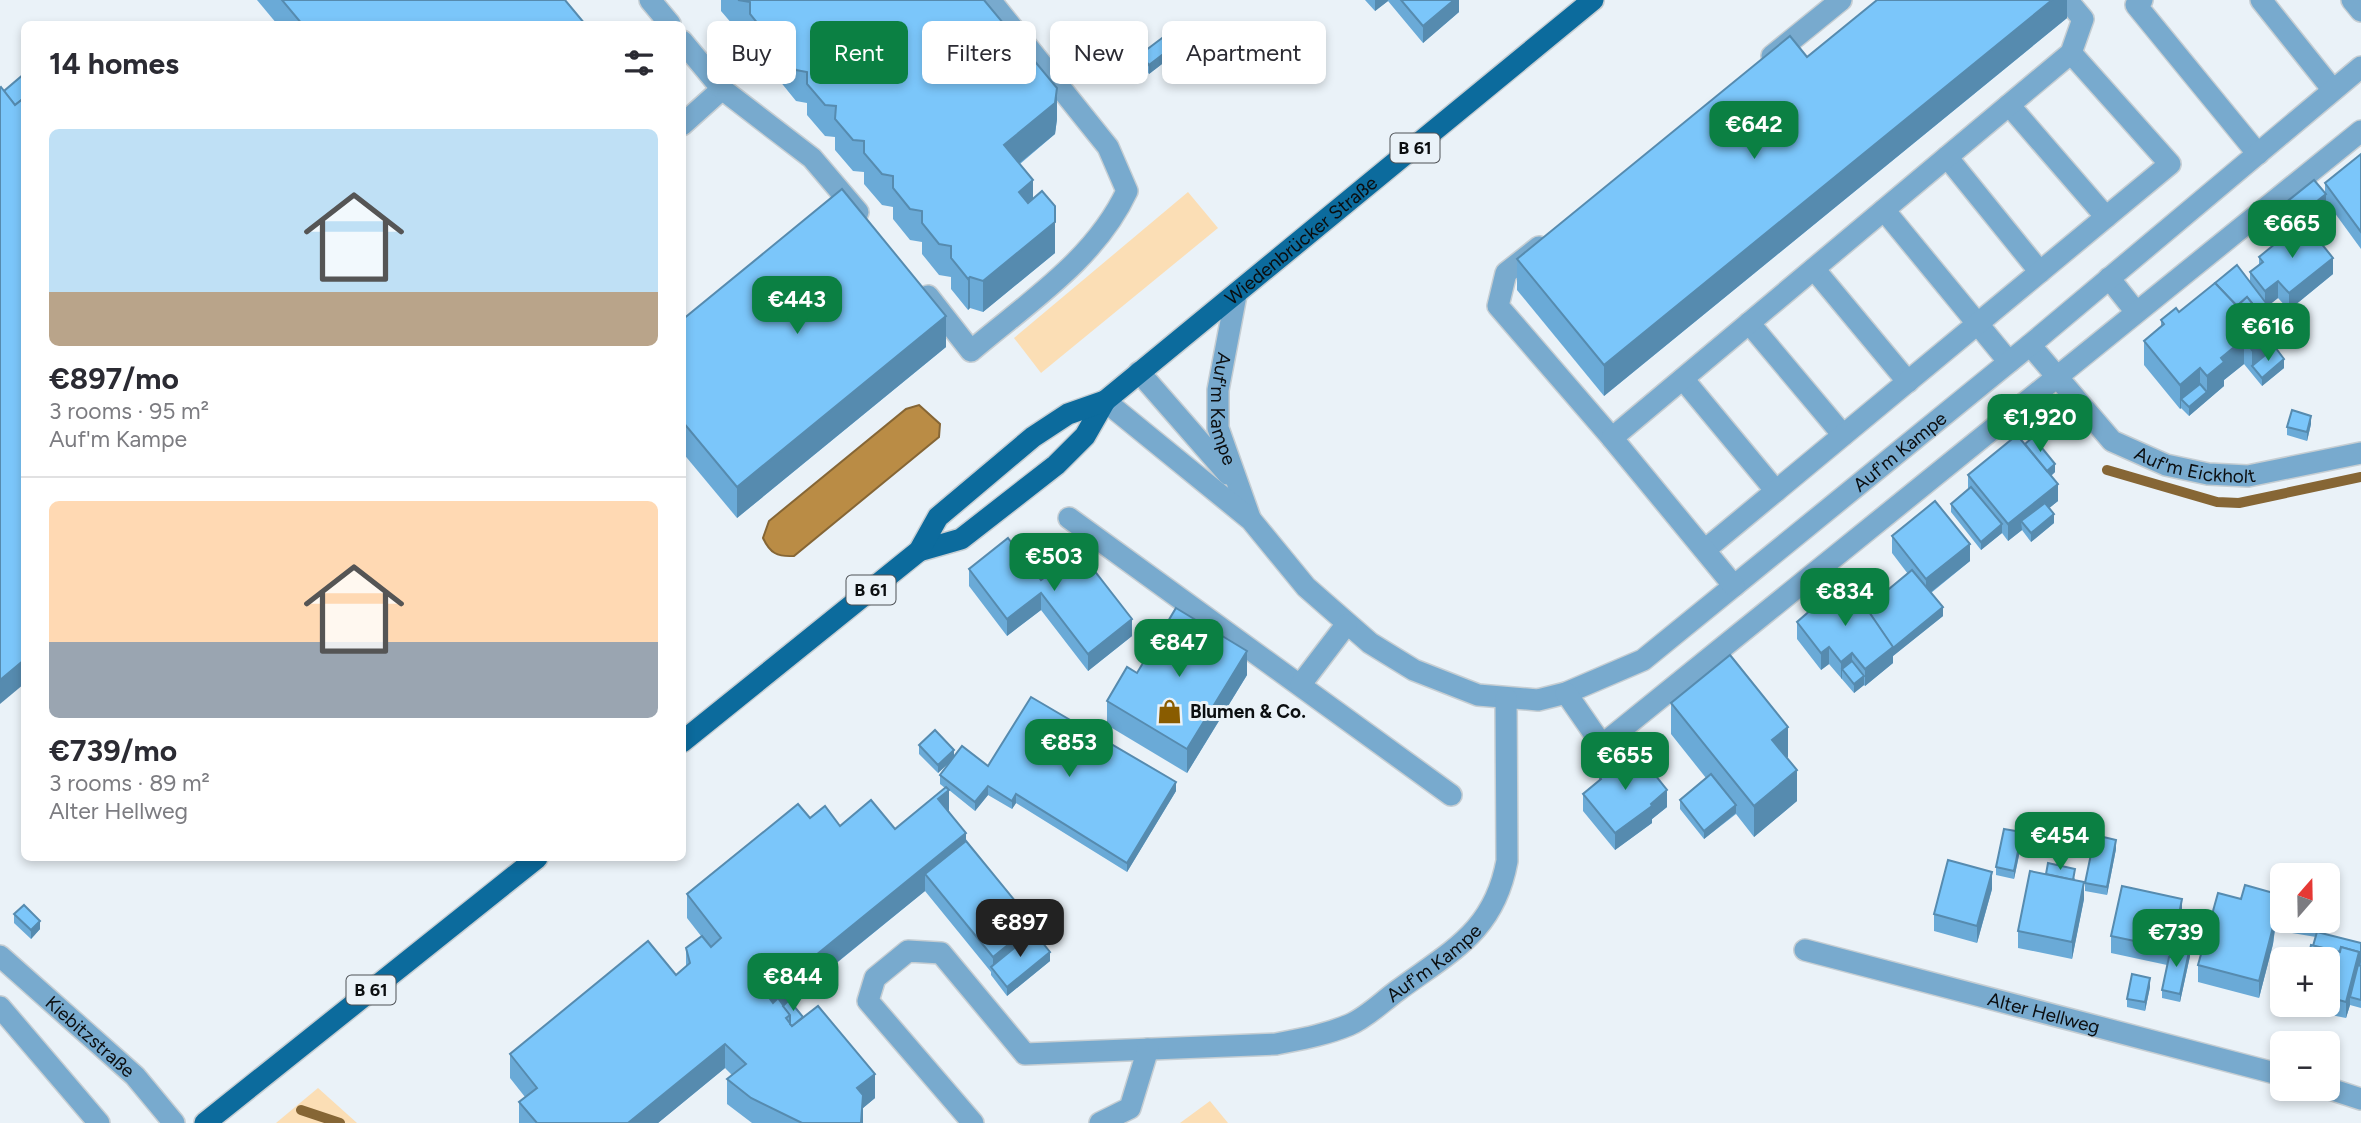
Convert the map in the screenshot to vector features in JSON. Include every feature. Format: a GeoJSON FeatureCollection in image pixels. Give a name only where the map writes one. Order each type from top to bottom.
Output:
{"type":"FeatureCollection","features":[{"type":"Feature","properties":{"kind":"main road","name":"Wiedenbrücker Straße"},"geometry":{"type":"LineString","coordinates":[[686,739],[919,551],[938,517],[1033,437],[1068,415],[1105,401],[1593,0]]}},
{"type":"Feature","properties":{"kind":"main road","name":"Wiedenbrücker Straße"},"geometry":{"type":"LineString","coordinates":[[919,551],[961,539],[1056,465],[1085,436],[1105,401]]}},
{"type":"Feature","properties":{"kind":"main road","name":"B 61"},"geometry":{"type":"LineString","coordinates":[[205,1123],[533,861]]}},
{"type":"Feature","properties":{"kind":"street"},"geometry":{"type":"LineString","coordinates":[[650,0],[668,21]]}},
{"type":"Feature","properties":{"kind":"street"},"geometry":{"type":"LineString","coordinates":[[919,285],[964,338],[971,351],[1087,253],[1117,212],[1127,191],[1117,161],[1108,147],[990,0]]}},
{"type":"Feature","properties":{"kind":"street"},"geometry":{"type":"LineString","coordinates":[[1754,71],[1840,0]]}},
{"type":"Feature","properties":{"kind":"street"},"geometry":{"type":"LineString","coordinates":[[1612,438],[2071,53],[2083,19],[2067,0]]}},
{"type":"Feature","properties":{"kind":"street"},"geometry":{"type":"LineString","coordinates":[[2261,0],[2333,90]]}},
{"type":"Feature","properties":{"kind":"street"},"geometry":{"type":"LineString","coordinates":[[2352,0],[2361,10]]}},
{"type":"Feature","properties":{"kind":"street"},"geometry":{"type":"LineString","coordinates":[[2134,2],[2258,154]]}},
{"type":"Feature","properties":{"kind":"street"},"geometry":{"type":"LineString","coordinates":[[686,46],[722,89],[812,158],[874,232]]}},
{"type":"Feature","properties":{"kind":"street"},"geometry":{"type":"LineString","coordinates":[[1706,549],[2170,164],[2071,53]]}},
{"type":"Feature","properties":{"kind":"street","name":"Auf'm Kampe"},"geometry":{"type":"LineString","coordinates":[[1105,401],[1251,520],[1306,587],[1346,625],[1414,670],[1478,695],[1538,700],[1566,693],[1643,660],[2030,345],[2361,67]]}},
{"type":"Feature","properties":{"kind":"street"},"geometry":{"type":"LineString","coordinates":[[686,121],[722,89]]}},
{"type":"Feature","properties":{"kind":"street"},"geometry":{"type":"LineString","coordinates":[[2009,105],[2106,217]]}},
{"type":"Feature","properties":{"kind":"street"},"geometry":{"type":"LineString","coordinates":[[1566,693],[1602,745],[2361,131]]}},
{"type":"Feature","properties":{"kind":"street"},"geometry":{"type":"LineString","coordinates":[[1947,157],[2040,272]]}},
{"type":"Feature","properties":{"kind":"street"},"geometry":{"type":"LineString","coordinates":[[1884,211],[2009,362]]}},
{"type":"Feature","properties":{"kind":"street"},"geometry":{"type":"LineString","coordinates":[[1560,229],[1506,273],[1498,306],[1706,549],[1734,586]]}},
{"type":"Feature","properties":{"kind":"street"},"geometry":{"type":"LineString","coordinates":[[1814,269],[1908,382]]}},
{"type":"Feature","properties":{"kind":"street"},"geometry":{"type":"LineString","coordinates":[[2109,278],[2136,312]]}},
{"type":"Feature","properties":{"kind":"street","name":"Auf'm Kampe"},"geometry":{"type":"LineString","coordinates":[[1237,295],[1218,390],[1218,428],[1234,481],[1251,520]]}},
{"type":"Feature","properties":{"kind":"street"},"geometry":{"type":"LineString","coordinates":[[1749,323],[1843,435]]}},
{"type":"Feature","properties":{"kind":"street","name":"Auf'm Eickholt"},"geometry":{"type":"LineString","coordinates":[[2030,345],[2112,441],[2166,465],[2208,474],[2248,476],[2361,453]]}},
{"type":"Feature","properties":{"kind":"street","name":"Auf'm Kampe"},"geometry":{"type":"LineString","coordinates":[[1139,372],[1234,481]]}},
{"type":"Feature","properties":{"kind":"street"},"geometry":{"type":"LineString","coordinates":[[1683,379],[1776,491]]}},
{"type":"Feature","properties":{"kind":"street"},"geometry":{"type":"LineString","coordinates":[[1069,518],[1301,684],[1451,796]]}},
{"type":"Feature","properties":{"kind":"street"},"geometry":{"type":"LineString","coordinates":[[1301,684],[1346,625]]}},
{"type":"Feature","properties":{"kind":"street","name":"Auf'm Kampe"},"geometry":{"type":"LineString","coordinates":[[973,1123],[869,1001],[875,978],[908,951],[941,953],[1025,1054],[1276,1044],[1314,1037],[1352,1024],[1473,935],[1503,886],[1507,861],[1506,698]]}},
{"type":"Feature","properties":{"kind":"street","name":"Alter Hellweg"},"geometry":{"type":"LineString","coordinates":[[1805,950],[2270,1072]]}},
{"type":"Feature","properties":{"kind":"street","name":"Kiebitzstraße"},"geometry":{"type":"LineString","coordinates":[[0,956],[135,1076],[174,1123]]}},
{"type":"Feature","properties":{"kind":"street"},"geometry":{"type":"LineString","coordinates":[[0,1007],[99,1123]]}},
{"type":"Feature","properties":{"kind":"street"},"geometry":{"type":"LineString","coordinates":[[1100,1123],[1130,1108],[1156,1049]]}},
{"type":"Feature","properties":{"kind":"street"},"geometry":{"type":"LineString","coordinates":[[2340,1092],[2361,1099]]}},
{"type":"Feature","properties":{"kind":"shaded area"},"geometry":{"type":"Polygon","coordinates":[[[1188,192],[1218,228],[1041,373],[1014,338],[1188,192]]]}},
{"type":"Feature","properties":{"kind":"shaded area"},"geometry":{"type":"Polygon","coordinates":[[[919,405],[940,424],[939,437],[794,556],[783,556],[771,551],[763,538],[769,521],[906,409],[919,405]]]}},
{"type":"Feature","properties":{"kind":"shaded area"},"geometry":{"type":"Polygon","coordinates":[[[318,1088],[357,1123],[276,1123],[318,1088]]]}},
{"type":"Feature","properties":{"kind":"shaded area"},"geometry":{"type":"Polygon","coordinates":[[[1210,1101],[1228,1123],[1180,1123],[1210,1101]]]}},
{"type":"Feature","properties":{"kind":"building"},"geometry":{"type":"Polygon","coordinates":[[[282,0],[565,0],[582,21],[300,21],[282,0]]]}},
{"type":"Feature","properties":{"kind":"building"},"geometry":{"type":"Polygon","coordinates":[[[738,0],[984,0],[1001,21],[922,21],[922,84],[1036,84],[1036,63],[1050,80],[1050,84],[1057,88],[1055,103],[1004,145],[1033,180],[1019,192],[1028,203],[1042,191],[1055,206],[1055,222],[983,281],[970,277],[968,279],[951,258],[951,246],[939,244],[922,223],[922,211],[910,209],[893,188],[893,176],[882,174],[864,153],[864,141],[853,140],[835,119],[836,106],[825,105],[807,84],[807,72],[796,70],[796,21],[756,21],[750,14],[750,2],[738,0]]]}},
{"type":"Feature","properties":{"kind":"building"},"geometry":{"type":"Polygon","coordinates":[[[1401,0],[1454,0],[1423,26],[1401,0]]]}},
{"type":"Feature","properties":{"kind":"building"},"geometry":{"type":"Polygon","coordinates":[[[1877,0],[2052,0],[1604,365],[1517,259],[1790,36],[1807,57],[1877,0]]]}},
{"type":"Feature","properties":{"kind":"building"},"geometry":{"type":"Polygon","coordinates":[[[1162,38],[1162,55],[1149,65],[1148,49],[1162,38]]]}},
{"type":"Feature","properties":{"kind":"building"},"geometry":{"type":"Polygon","coordinates":[[[21,77],[21,100],[15,105],[4,91],[21,77]]]}},
{"type":"Feature","properties":{"kind":"building"},"geometry":{"type":"Polygon","coordinates":[[[0,88],[15,105],[21,100],[21,662],[0,680],[0,88]]]}},
{"type":"Feature","properties":{"kind":"building"},"geometry":{"type":"Polygon","coordinates":[[[2361,154],[2361,232],[2325,183],[2361,154]]]}},
{"type":"Feature","properties":{"kind":"building"},"geometry":{"type":"Polygon","coordinates":[[[2314,180],[2326,194],[2277,237],[2264,220],[2314,180]]]}},
{"type":"Feature","properties":{"kind":"building"},"geometry":{"type":"Polygon","coordinates":[[[842,189],[946,316],[737,487],[686,426],[686,317],[842,189]]]}},
{"type":"Feature","properties":{"kind":"building"},"geometry":{"type":"Polygon","coordinates":[[[2303,221],[2333,258],[2289,293],[2278,281],[2265,291],[2250,272],[2263,262],[2259,257],[2303,221]]]}},
{"type":"Feature","properties":{"kind":"building"},"geometry":{"type":"Polygon","coordinates":[[[2237,265],[2279,320],[2271,327],[2247,297],[2237,306],[2215,283],[2237,265]]]}},
{"type":"Feature","properties":{"kind":"building"},"geometry":{"type":"Polygon","coordinates":[[[2215,283],[2237,306],[2247,297],[2275,332],[2252,350],[2244,339],[2221,358],[2224,362],[2207,376],[2200,368],[2180,385],[2144,341],[2164,324],[2161,320],[2176,308],[2179,312],[2215,283]]]}},
{"type":"Feature","properties":{"kind":"building"},"geometry":{"type":"Polygon","coordinates":[[[2275,347],[2284,359],[2262,378],[2252,366],[2275,347]]]}},
{"type":"Feature","properties":{"kind":"building"},"geometry":{"type":"Polygon","coordinates":[[[2200,384],[2207,392],[2189,407],[2181,399],[2200,384]]]}},
{"type":"Feature","properties":{"kind":"building"},"geometry":{"type":"Polygon","coordinates":[[[2292,410],[2311,416],[2307,432],[2287,427],[2292,410]]]}},
{"type":"Feature","properties":{"kind":"building"},"geometry":{"type":"Polygon","coordinates":[[[2017,435],[2058,484],[2008,524],[1968,475],[2017,435]]]}},
{"type":"Feature","properties":{"kind":"building"},"geometry":{"type":"Polygon","coordinates":[[[2033,437],[2055,464],[2047,471],[2025,444],[2033,437]]]}},
{"type":"Feature","properties":{"kind":"building"},"geometry":{"type":"Polygon","coordinates":[[[1971,487],[2002,524],[1981,542],[1951,504],[1971,487]]]}},
{"type":"Feature","properties":{"kind":"building"},"geometry":{"type":"Polygon","coordinates":[[[1935,501],[1970,544],[1926,579],[1892,536],[1935,501]]]}},
{"type":"Feature","properties":{"kind":"building"},"geometry":{"type":"Polygon","coordinates":[[[2045,503],[2054,514],[2031,533],[2021,521],[2045,503]]]}},
{"type":"Feature","properties":{"kind":"building"},"geometry":{"type":"Polygon","coordinates":[[[1008,538],[1041,580],[1079,551],[1132,619],[1088,654],[1041,593],[1007,619],[969,569],[1008,538]]]}},
{"type":"Feature","properties":{"kind":"building"},"geometry":{"type":"Polygon","coordinates":[[[1912,570],[1943,607],[1893,648],[1866,608],[1912,570]]]}},
{"type":"Feature","properties":{"kind":"building"},"geometry":{"type":"Polygon","coordinates":[[[1842,583],[1852,596],[1856,593],[1893,647],[1865,669],[1852,653],[1841,662],[1829,647],[1821,653],[1797,622],[1842,583]]]}},
{"type":"Feature","properties":{"kind":"building","name":"Blumen & Co."},"geometry":{"type":"Polygon","coordinates":[[[1176,608],[1247,651],[1187,749],[1107,701],[1127,667],[1137,673],[1176,608]]]}},
{"type":"Feature","properties":{"kind":"building"},"geometry":{"type":"Polygon","coordinates":[[[1730,655],[1788,727],[1772,740],[1797,770],[1754,806],[1671,703],[1730,655]]]}},
{"type":"Feature","properties":{"kind":"building"},"geometry":{"type":"Polygon","coordinates":[[[1852,661],[1864,676],[1854,684],[1842,669],[1852,661]]]}},
{"type":"Feature","properties":{"kind":"building"},"geometry":{"type":"Polygon","coordinates":[[[1031,697],[1176,782],[1127,863],[1016,794],[1012,801],[988,786],[975,802],[940,775],[962,746],[988,766],[1031,697]]]}},
{"type":"Feature","properties":{"kind":"building"},"geometry":{"type":"Polygon","coordinates":[[[935,730],[954,750],[938,765],[919,745],[935,730]]]}},
{"type":"Feature","properties":{"kind":"building"},"geometry":{"type":"Polygon","coordinates":[[[1636,751],[1667,790],[1652,806],[1615,833],[1583,794],[1601,779],[1599,776],[1636,751]]]}},
{"type":"Feature","properties":{"kind":"building"},"geometry":{"type":"Polygon","coordinates":[[[1711,774],[1736,805],[1704,831],[1680,800],[1711,774]]]}},
{"type":"Feature","properties":{"kind":"building"},"geometry":{"type":"Polygon","coordinates":[[[946,787],[949,790],[938,799],[966,833],[767,995],[773,1003],[778,998],[790,1015],[786,1018],[792,1026],[818,1006],[875,1074],[857,1088],[863,1095],[861,1123],[802,1123],[751,1098],[727,1079],[746,1064],[725,1044],[628,1123],[537,1123],[519,1102],[537,1088],[510,1054],[648,941],[676,975],[690,963],[686,948],[702,936],[711,947],[721,938],[687,894],[798,804],[810,818],[825,806],[840,826],[871,800],[895,829],[946,787]]]}},
{"type":"Feature","properties":{"kind":"building"},"geometry":{"type":"Polygon","coordinates":[[[2004,829],[2022,832],[2014,871],[1996,867],[2004,829]]]}},
{"type":"Feature","properties":{"kind":"building"},"geometry":{"type":"Polygon","coordinates":[[[2095,835],[2116,840],[2107,887],[2085,883],[2095,835]]]}},
{"type":"Feature","properties":{"kind":"building"},"geometry":{"type":"Polygon","coordinates":[[[966,841],[1034,924],[993,957],[925,874],[966,841]]]}},
{"type":"Feature","properties":{"kind":"building"},"geometry":{"type":"Polygon","coordinates":[[[1948,860],[1992,872],[1977,926],[1934,914],[1948,860]]]}},
{"type":"Feature","properties":{"kind":"building"},"geometry":{"type":"Polygon","coordinates":[[[2048,863],[2075,869],[2073,880],[2046,874],[2048,863]]]}},
{"type":"Feature","properties":{"kind":"building"},"geometry":{"type":"Polygon","coordinates":[[[2030,871],[2084,882],[2072,942],[2018,931],[2030,871]]]}},
{"type":"Feature","properties":{"kind":"building"},"geometry":{"type":"Polygon","coordinates":[[[2245,885],[2270,892],[2271,933],[2259,981],[2198,965],[2218,893],[2241,899],[2245,885]]]}},
{"type":"Feature","properties":{"kind":"building"},"geometry":{"type":"Polygon","coordinates":[[[2122,886],[2182,899],[2172,949],[2111,936],[2122,886]]]}},
{"type":"Feature","properties":{"kind":"building"},"geometry":{"type":"Polygon","coordinates":[[[24,905],[40,921],[31,930],[14,914],[24,905]]]}},
{"type":"Feature","properties":{"kind":"building"},"geometry":{"type":"Polygon","coordinates":[[[1034,932],[1050,952],[1007,987],[991,967],[1034,932]]]}},
{"type":"Feature","properties":{"kind":"building"},"geometry":{"type":"Polygon","coordinates":[[[2317,933],[2321,933],[2361,943],[2361,954],[2359,960],[2359,952],[2341,947],[2340,952],[2340,947],[2313,946],[2317,933]]]}},
{"type":"Feature","properties":{"kind":"building"},"geometry":{"type":"Polygon","coordinates":[[[2175,944],[2190,947],[2180,994],[2162,990],[2169,957],[2172,957],[2175,944]]]}},
{"type":"Feature","properties":{"kind":"building"},"geometry":{"type":"Polygon","coordinates":[[[2341,947],[2359,952],[2346,1002],[2340,1000],[2341,947]]]}},
{"type":"Feature","properties":{"kind":"building"},"geometry":{"type":"Polygon","coordinates":[[[2358,965],[2361,966],[2361,1000],[2350,997],[2358,965]]]}},
{"type":"Feature","properties":{"kind":"building"},"geometry":{"type":"Polygon","coordinates":[[[2132,974],[2150,978],[2145,1002],[2127,999],[2132,974]]]}},
{"type":"Feature","properties":{"kind":"building"},"geometry":{"type":"Polygon","coordinates":[[[789,1000],[803,1017],[792,1026],[790,1015],[783,1006],[789,1000]]]}},
{"type":"Feature","properties":{"kind":"waterway"},"geometry":{"type":"LineString","coordinates":[[2107,470],[2217,502],[2239,503],[2361,477]]}},
{"type":"Feature","properties":{"kind":"waterway"},"geometry":{"type":"LineString","coordinates":[[301,1110],[340,1123]]}},
{"type":"Feature","properties":{"kind":"place","name":"Blumen & Co."},"geometry":{"type":"Point","coordinates":[1170,711]}}]}
